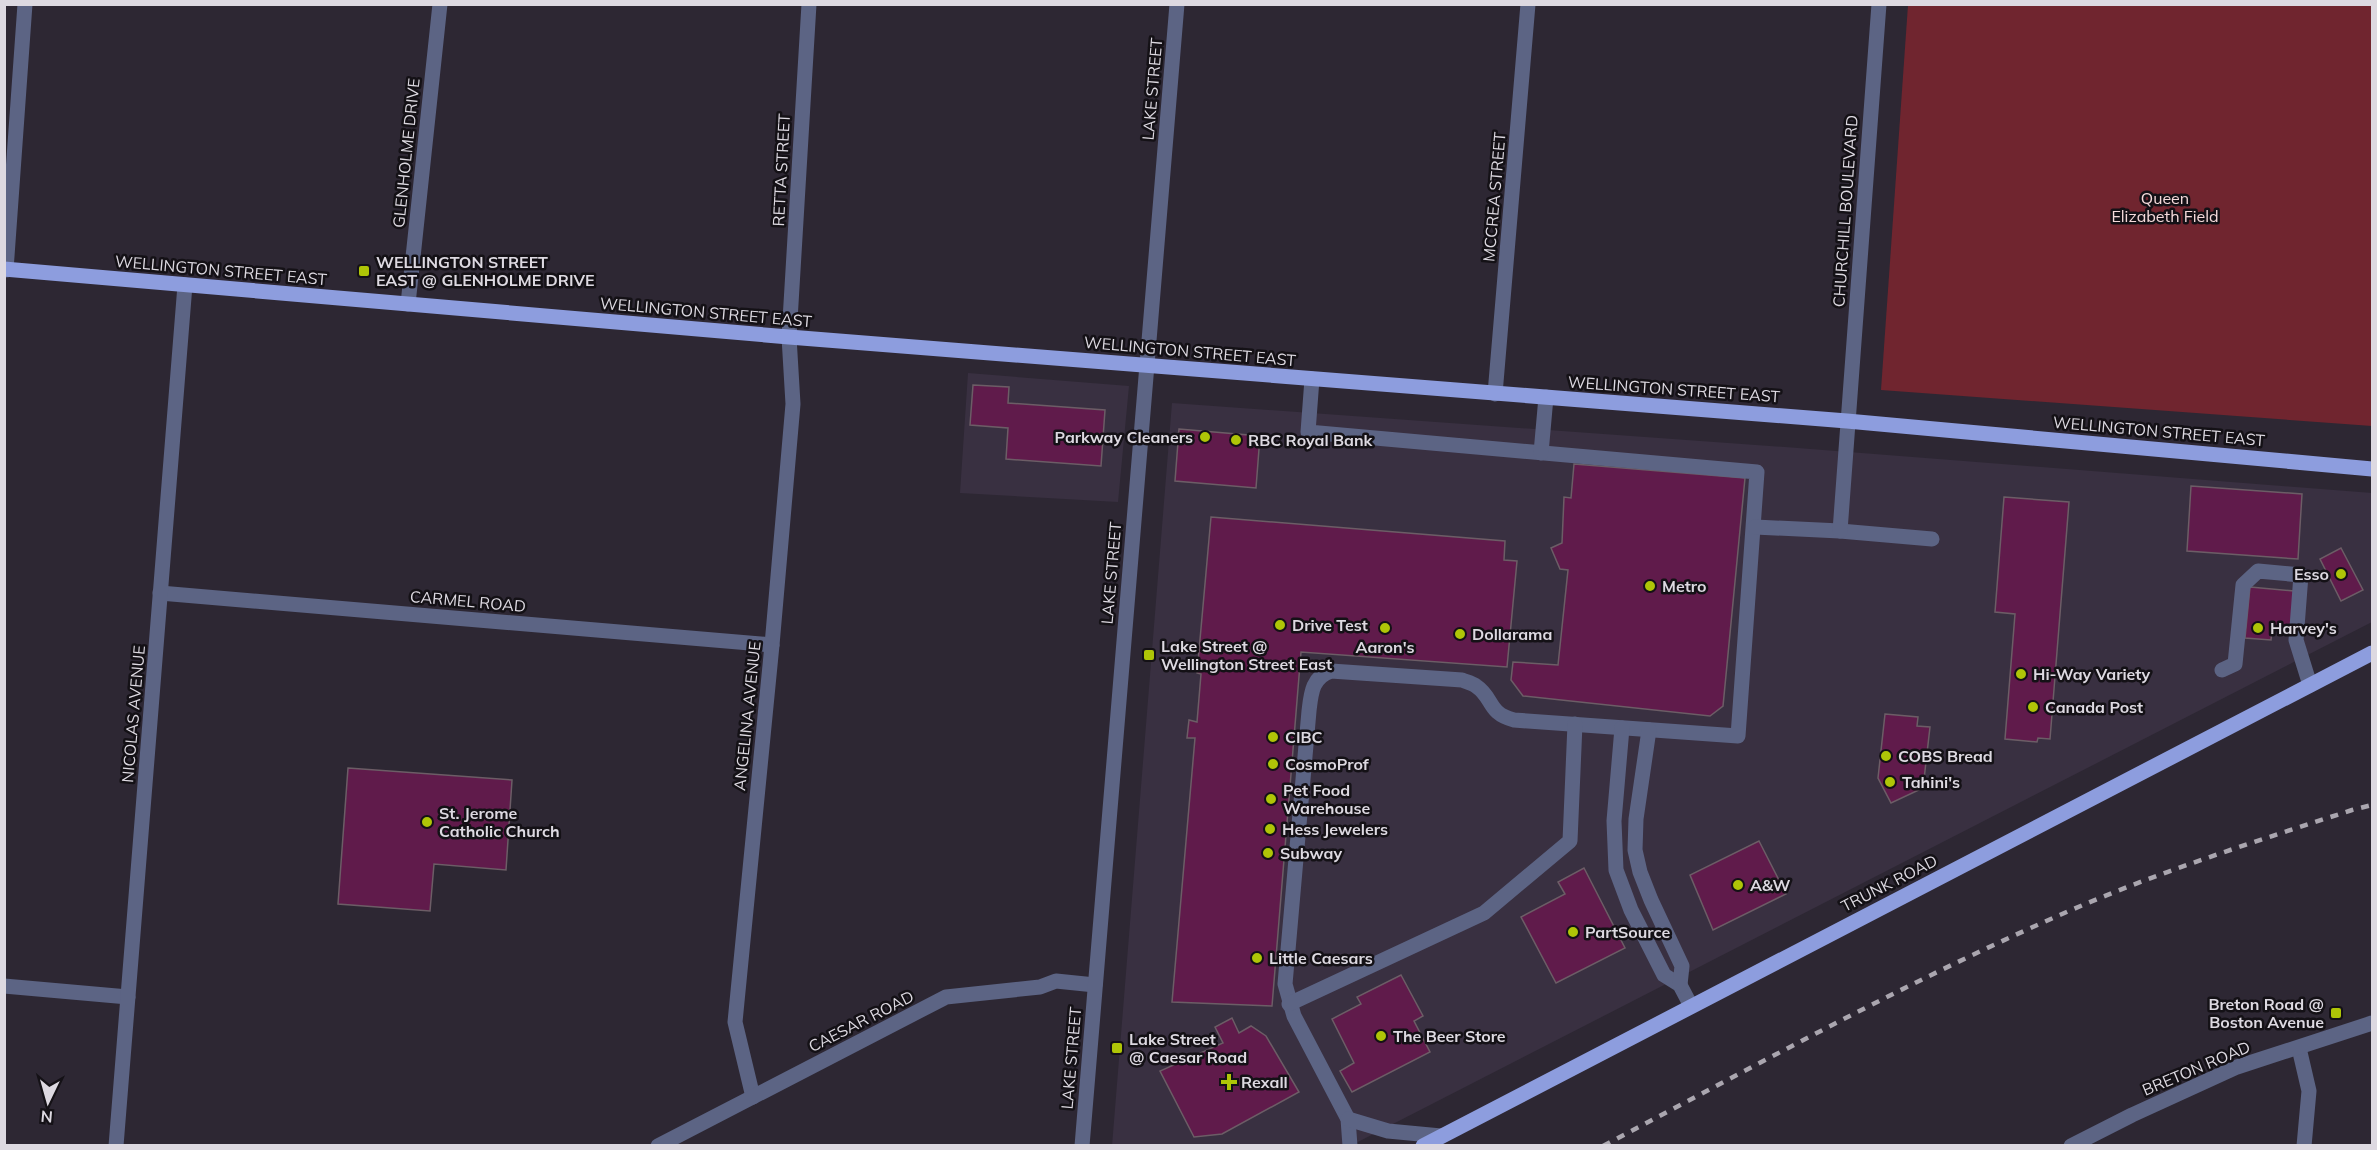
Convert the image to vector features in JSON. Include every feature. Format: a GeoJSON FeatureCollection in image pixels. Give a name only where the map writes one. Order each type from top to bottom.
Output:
{"type":"FeatureCollection","features":[{"type":"Feature","properties":{"kind":"main road","name":"WELLINGTON STREET EAST"},"geometry":{"type":"LineString","coordinates":[[5,270],[789,337],[1847,421],[2373,469]]}},
{"type":"Feature","properties":{"kind":"main road","name":"TRUNK ROAD"},"geometry":{"type":"LineString","coordinates":[[1422,1146],[2373,653]]}},
{"type":"Feature","properties":{"kind":"street"},"geometry":{"type":"LineString","coordinates":[[5,270],[25,4]]}},
{"type":"Feature","properties":{"kind":"street","name":"GLENHOLME DRIVE"},"geometry":{"type":"LineString","coordinates":[[408,304],[440,4]]}},
{"type":"Feature","properties":{"kind":"street","name":"RETTA STREET"},"geometry":{"type":"LineString","coordinates":[[789,337],[809,4]]}},
{"type":"Feature","properties":{"kind":"street","name":"LAKE STREET"},"geometry":{"type":"LineString","coordinates":[[1082,1146],[1177,4]]}},
{"type":"Feature","properties":{"kind":"street","name":"MCCREA STREET"},"geometry":{"type":"LineString","coordinates":[[1495,394],[1528,4]]}},
{"type":"Feature","properties":{"kind":"street","name":"CHURCHILL BOULEVARD"},"geometry":{"type":"LineString","coordinates":[[1840,531],[1879,4]]}},
{"type":"Feature","properties":{"kind":"street","name":"NICOLAS AVENUE"},"geometry":{"type":"LineString","coordinates":[[116,1146],[185,285]]}},
{"type":"Feature","properties":{"kind":"street","name":"ANGELINA AVENUE"},"geometry":{"type":"LineString","coordinates":[[753,1097],[735,1022],[793,404],[789,337]]}},
{"type":"Feature","properties":{"kind":"street"},"geometry":{"type":"LineString","coordinates":[[1312,379],[1308,432],[1757,472],[1755,527],[1738,736],[1503,717],[1495,711],[1475,686],[1462,680],[1331,671],[1322,674],[1312,690],[1285,984],[1289,1004],[1348,1119],[1350,1146]]}},
{"type":"Feature","properties":{"kind":"street"},"geometry":{"type":"LineString","coordinates":[[1541,453],[1546,397]]}},
{"type":"Feature","properties":{"kind":"street"},"geometry":{"type":"LineString","coordinates":[[1755,527],[1932,539]]}},
{"type":"Feature","properties":{"kind":"street"},"geometry":{"type":"LineString","coordinates":[[2222,670],[2235,664],[2243,585],[2258,571],[2301,575],[2296,640],[2310,685]]}},
{"type":"Feature","properties":{"kind":"street","name":"CARMEL ROAD"},"geometry":{"type":"LineString","coordinates":[[160,593],[772,645]]}},
{"type":"Feature","properties":{"kind":"street"},"geometry":{"type":"LineString","coordinates":[[1289,1004],[1484,913],[1570,841],[1575,724]]}},
{"type":"Feature","properties":{"kind":"street"},"geometry":{"type":"LineString","coordinates":[[1622,728],[1614,821],[1616,870],[1631,910],[1664,975],[1680,986],[1692,1006]]}},
{"type":"Feature","properties":{"kind":"street"},"geometry":{"type":"LineString","coordinates":[[1649,730],[1636,819],[1635,850],[1640,872],[1651,900],[1682,966],[1680,986]]}},
{"type":"Feature","properties":{"kind":"street","name":"CAESAR ROAD"},"geometry":{"type":"LineString","coordinates":[[658,1146],[946,997],[1040,987],[1056,981],[1095,985]]}},
{"type":"Feature","properties":{"kind":"street"},"geometry":{"type":"LineString","coordinates":[[4,986],[128,997]]}},
{"type":"Feature","properties":{"kind":"street","name":"BRETON ROAD"},"geometry":{"type":"LineString","coordinates":[[2071,1146],[2132,1115],[2237,1068],[2373,1023]]}},
{"type":"Feature","properties":{"kind":"street"},"geometry":{"type":"LineString","coordinates":[[2299,1048],[2309,1091],[2304,1146]]}},
{"type":"Feature","properties":{"kind":"street"},"geometry":{"type":"LineString","coordinates":[[1348,1119],[1388,1131],[1441,1136]]}},
{"type":"Feature","properties":{"kind":"shaded area"},"geometry":{"type":"Polygon","coordinates":[[[968,373],[1129,386],[1118,502],[960,493],[968,373]]]}},
{"type":"Feature","properties":{"kind":"shaded area"},"geometry":{"type":"Polygon","coordinates":[[[1172,403],[1785,447],[2372,493],[2372,622],[1352,1145],[1112,1146],[1172,403]]]}},
{"type":"Feature","properties":{"kind":"green space","name":"Queen Elizabeth Field"},"geometry":{"type":"Polygon","coordinates":[[[1908,5],[2372,5],[2372,426],[1881,390],[1908,5]]]}},
{"type":"Feature","properties":{"kind":"building"},"geometry":{"type":"Polygon","coordinates":[[[973,385],[1009,387],[1008,403],[1105,410],[1101,466],[1006,459],[1008,428],[970,425],[973,385]]]}},
{"type":"Feature","properties":{"kind":"building"},"geometry":{"type":"Polygon","coordinates":[[[1179,429],[1260,436],[1256,488],[1175,481],[1179,429]]]}},
{"type":"Feature","properties":{"kind":"building"},"geometry":{"type":"Polygon","coordinates":[[[1574,464],[1745,478],[1723,706],[1710,716],[1523,696],[1511,680],[1513,662],[1558,665],[1568,570],[1560,569],[1551,548],[1562,543],[1564,497],[1571,498],[1574,464]]]}},
{"type":"Feature","properties":{"kind":"building"},"geometry":{"type":"Polygon","coordinates":[[[2191,486],[2302,494],[2298,559],[2187,551],[2191,486]]]}},
{"type":"Feature","properties":{"kind":"building"},"geometry":{"type":"Polygon","coordinates":[[[2004,497],[2069,502],[2050,739],[2038,738],[2037,742],[2005,739],[2015,614],[1995,612],[2004,497]]]}},
{"type":"Feature","properties":{"kind":"building"},"geometry":{"type":"Polygon","coordinates":[[[1211,517],[1505,541],[1504,560],[1517,561],[1507,667],[1301,652],[1272,1006],[1172,1002],[1195,738],[1187,738],[1189,720],[1197,722],[1201,674],[1197,673],[1211,517]]]}},
{"type":"Feature","properties":{"kind":"building","name":"Esso"},"geometry":{"type":"Polygon","coordinates":[[[2341,548],[2363,590],[2341,601],[2320,559],[2341,548]]]}},
{"type":"Feature","properties":{"kind":"building"},"geometry":{"type":"Polygon","coordinates":[[[2250,587],[2294,591],[2291,630],[2272,628],[2271,640],[2245,638],[2250,587]]]}},
{"type":"Feature","properties":{"kind":"building"},"geometry":{"type":"Polygon","coordinates":[[[1885,714],[1918,717],[1917,726],[1930,727],[1923,788],[1891,803],[1878,778],[1885,714]]]}},
{"type":"Feature","properties":{"kind":"building","name":"St. Jerome Catholic Church"},"geometry":{"type":"Polygon","coordinates":[[[348,768],[512,780],[506,870],[434,864],[430,911],[338,904],[348,768]]]}},
{"type":"Feature","properties":{"kind":"building","name":"A&W"},"geometry":{"type":"Polygon","coordinates":[[[1759,841],[1786,894],[1713,930],[1690,875],[1759,841]]]}},
{"type":"Feature","properties":{"kind":"building","name":"PartSource"},"geometry":{"type":"Polygon","coordinates":[[[1584,868],[1625,948],[1556,983],[1521,917],[1565,894],[1558,882],[1584,868]]]}},
{"type":"Feature","properties":{"kind":"building","name":"The Beer Store"},"geometry":{"type":"Polygon","coordinates":[[[1401,975],[1423,1016],[1414,1021],[1430,1052],[1352,1092],[1340,1071],[1354,1063],[1332,1019],[1361,1004],[1357,997],[1401,975]]]}},
{"type":"Feature","properties":{"kind":"building","name":"Rexall"},"geometry":{"type":"Polygon","coordinates":[[[1232,1018],[1239,1033],[1251,1026],[1266,1036],[1299,1092],[1222,1134],[1194,1137],[1160,1071],[1223,1043],[1215,1027],[1232,1018]]]}},
{"type":"Feature","properties":{"kind":"railway"},"geometry":{"type":"LineString","coordinates":[[1603,1146],[1892,994],[2069,911],[2209,857],[2372,805]]}},
{"type":"Feature","properties":{"kind":"place","name":"WELLINGTON STREET EAST @ GLENHOLME DRIVE"},"geometry":{"type":"Point","coordinates":[364,271]}},
{"type":"Feature","properties":{"kind":"place","name":"Parkway Cleaners"},"geometry":{"type":"Point","coordinates":[1205,437]}},
{"type":"Feature","properties":{"kind":"place","name":"RBC Royal Bank"},"geometry":{"type":"Point","coordinates":[1236,440]}},
{"type":"Feature","properties":{"kind":"place","name":"Esso"},"geometry":{"type":"Point","coordinates":[2341,574]}},
{"type":"Feature","properties":{"kind":"place","name":"Metro"},"geometry":{"type":"Point","coordinates":[1650,586]}},
{"type":"Feature","properties":{"kind":"place","name":"Drive Test"},"geometry":{"type":"Point","coordinates":[1280,625]}},
{"type":"Feature","properties":{"kind":"place","name":"Aaron's"},"geometry":{"type":"Point","coordinates":[1385,628]}},
{"type":"Feature","properties":{"kind":"place","name":"Harvey's"},"geometry":{"type":"Point","coordinates":[2258,628]}},
{"type":"Feature","properties":{"kind":"place","name":"Dollarama"},"geometry":{"type":"Point","coordinates":[1460,634]}},
{"type":"Feature","properties":{"kind":"place","name":"Lake Street @ Wellington Street East"},"geometry":{"type":"Point","coordinates":[1149,655]}},
{"type":"Feature","properties":{"kind":"place","name":"Hi-Way Variety"},"geometry":{"type":"Point","coordinates":[2021,674]}},
{"type":"Feature","properties":{"kind":"place","name":"Canada Post"},"geometry":{"type":"Point","coordinates":[2033,707]}},
{"type":"Feature","properties":{"kind":"place","name":"CIBC"},"geometry":{"type":"Point","coordinates":[1273,737]}},
{"type":"Feature","properties":{"kind":"place","name":"COBS Bread"},"geometry":{"type":"Point","coordinates":[1886,756]}},
{"type":"Feature","properties":{"kind":"place","name":"CosmoProf"},"geometry":{"type":"Point","coordinates":[1273,764]}},
{"type":"Feature","properties":{"kind":"place","name":"Tahini's"},"geometry":{"type":"Point","coordinates":[1890,782]}},
{"type":"Feature","properties":{"kind":"place","name":"Pet Food Warehouse"},"geometry":{"type":"Point","coordinates":[1271,799]}},
{"type":"Feature","properties":{"kind":"place","name":"St. Jerome Catholic Church"},"geometry":{"type":"Point","coordinates":[427,822]}},
{"type":"Feature","properties":{"kind":"place","name":"Hess Jewelers"},"geometry":{"type":"Point","coordinates":[1270,829]}},
{"type":"Feature","properties":{"kind":"place","name":"Subway"},"geometry":{"type":"Point","coordinates":[1268,853]}},
{"type":"Feature","properties":{"kind":"place","name":"A&W"},"geometry":{"type":"Point","coordinates":[1738,885]}},
{"type":"Feature","properties":{"kind":"place","name":"PartSource"},"geometry":{"type":"Point","coordinates":[1573,932]}},
{"type":"Feature","properties":{"kind":"place","name":"Little Caesars"},"geometry":{"type":"Point","coordinates":[1257,958]}},
{"type":"Feature","properties":{"kind":"place","name":"Breton Road @ Boston Avenue"},"geometry":{"type":"Point","coordinates":[2336,1013]}},
{"type":"Feature","properties":{"kind":"place","name":"The Beer Store"},"geometry":{"type":"Point","coordinates":[1381,1036]}},
{"type":"Feature","properties":{"kind":"place","name":"Lake Street @ Caesar Road"},"geometry":{"type":"Point","coordinates":[1117,1048]}},
{"type":"Feature","properties":{"kind":"place","name":"Rexall"},"geometry":{"type":"Point","coordinates":[1229,1082]}}]}
